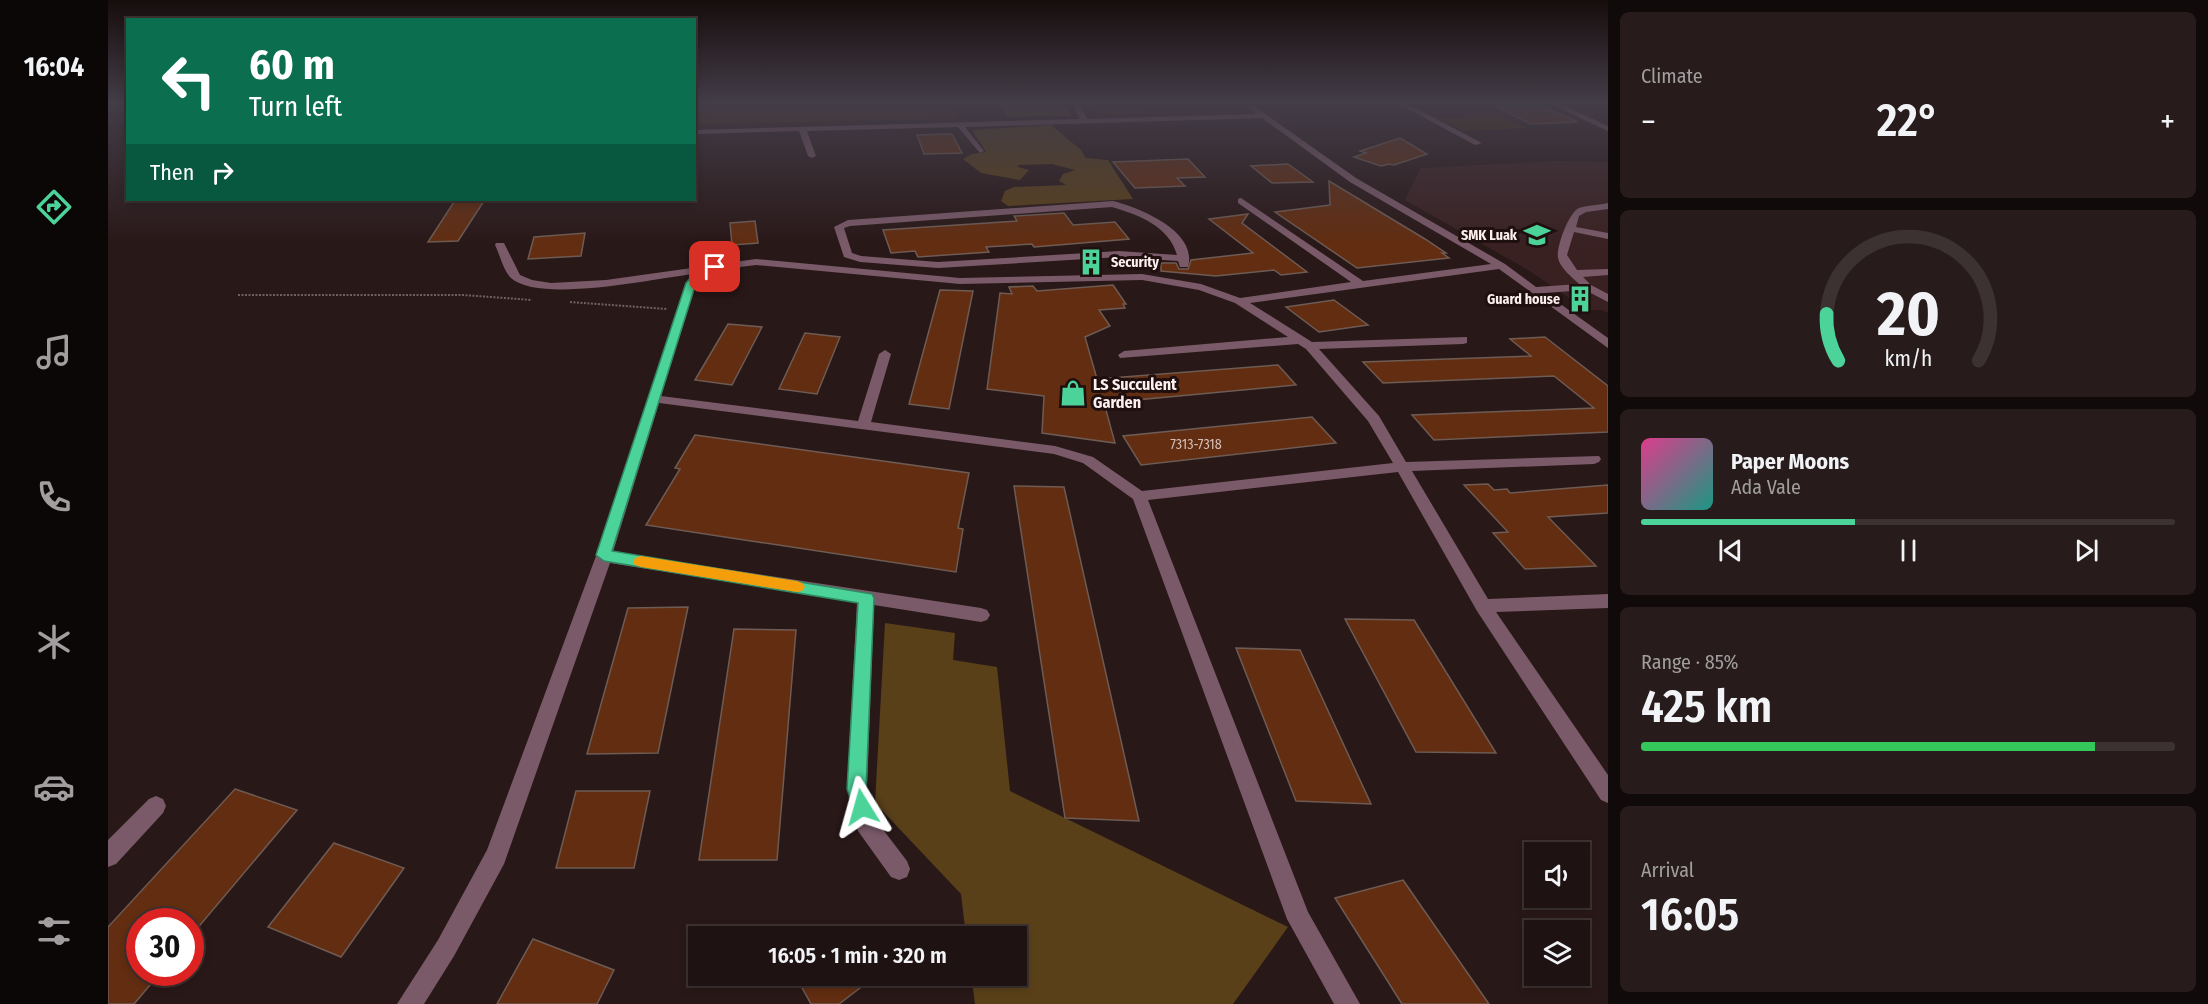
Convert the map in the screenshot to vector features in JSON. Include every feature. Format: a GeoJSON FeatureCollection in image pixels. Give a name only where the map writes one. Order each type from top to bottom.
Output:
{"type":"FeatureCollection","features":[{"type":"Feature","properties":{"kind":"street"},"geometry":{"type":"LineString","coordinates":[[811,150],[812,156]]}},
{"type":"Feature","properties":{"kind":"street"},"geometry":{"type":"LineString","coordinates":[[1310,150],[1353,180],[1501,266],[1608,344]]}},
{"type":"Feature","properties":{"kind":"street"},"geometry":{"type":"LineString","coordinates":[[1241,201],[1361,284]]}},
{"type":"Feature","properties":{"kind":"street"},"geometry":{"type":"LineString","coordinates":[[1113,204],[1135,211],[1174,235],[1184,261],[1101,255],[938,265],[860,259],[848,255],[839,227],[848,222],[1113,204]]}},
{"type":"Feature","properties":{"kind":"street"},"geometry":{"type":"LineString","coordinates":[[1608,206],[1582,210],[1575,215],[1562,255],[1578,278],[1608,299]]}},
{"type":"Feature","properties":{"kind":"street"},"geometry":{"type":"LineString","coordinates":[[1569,228],[1608,236]]}},
{"type":"Feature","properties":{"kind":"street"},"geometry":{"type":"LineString","coordinates":[[500,245],[516,277],[527,283],[555,286],[599,285],[703,270],[727,264],[756,262],[960,281],[1142,277],[1201,287],[1239,301],[1305,343],[1374,419],[1483,606],[1608,793]]}},
{"type":"Feature","properties":{"kind":"street"},"geometry":{"type":"LineString","coordinates":[[1101,255],[1115,276]]}},
{"type":"Feature","properties":{"kind":"street"},"geometry":{"type":"LineString","coordinates":[[1077,256],[1090,277]]}},
{"type":"Feature","properties":{"kind":"street"},"geometry":{"type":"LineString","coordinates":[[1239,301],[1501,266]]}},
{"type":"Feature","properties":{"kind":"street"},"geometry":{"type":"LineString","coordinates":[[410,1004],[446,948],[496,856],[604,555],[691,283],[703,270]]}},
{"type":"Feature","properties":{"kind":"street"},"geometry":{"type":"LineString","coordinates":[[1578,278],[1581,272],[1608,272]]}},
{"type":"Feature","properties":{"kind":"street"},"geometry":{"type":"LineString","coordinates":[[1534,290],[1587,286]]}},
{"type":"Feature","properties":{"kind":"street"},"geometry":{"type":"LineString","coordinates":[[1125,356],[1305,343],[1463,340]]}},
{"type":"Feature","properties":{"kind":"street"},"geometry":{"type":"LineString","coordinates":[[863,426],[885,354]]}},
{"type":"Feature","properties":{"kind":"street"},"geometry":{"type":"LineString","coordinates":[[655,399],[1071,454],[1088,460],[1139,496],[1299,919],[1348,1004]]}},
{"type":"Feature","properties":{"kind":"street"},"geometry":{"type":"LineString","coordinates":[[1139,496],[1400,467],[1594,459]]}},
{"type":"Feature","properties":{"kind":"street"},"geometry":{"type":"LineString","coordinates":[[604,555],[981,615]]}},
{"type":"Feature","properties":{"kind":"street"},"geometry":{"type":"LineString","coordinates":[[866,598],[857,789],[866,824],[899,869]]}},
{"type":"Feature","properties":{"kind":"street"},"geometry":{"type":"LineString","coordinates":[[1483,606],[1608,601]]}},
{"type":"Feature","properties":{"kind":"street"},"geometry":{"type":"LineString","coordinates":[[108,856],[156,806]]}},
{"type":"Feature","properties":{"kind":"path"},"geometry":{"type":"LineString","coordinates":[[238,295],[463,295],[532,300]]}},
{"type":"Feature","properties":{"kind":"path"},"geometry":{"type":"LineString","coordinates":[[567,302],[683,310]]}},
{"type":"Feature","properties":{"kind":"shaded area"},"geometry":{"type":"Polygon","coordinates":[[[985,150],[1081,150],[1086,158],[1108,160],[1133,199],[1008,206],[1001,201],[1005,191],[1014,187],[1066,185],[1059,181],[1063,174],[1075,170],[1052,164],[1018,165],[1018,167],[1029,170],[1020,180],[981,173],[963,159],[972,154],[986,152],[985,150]]]}},
{"type":"Feature","properties":{"kind":"shaded area","name":"SMK Luak"},"geometry":{"type":"Polygon","coordinates":[[[1555,161],[1608,162],[1608,313],[1602,310],[1587,310],[1528,270],[1405,200],[1421,168],[1555,161]]]}},
{"type":"Feature","properties":{"kind":"shaded area"},"geometry":{"type":"Polygon","coordinates":[[[885,623],[955,633],[953,660],[997,667],[1010,791],[1288,927],[1233,1004],[975,1004],[973,986],[1027,986],[1027,926],[965,926],[961,894],[875,803],[885,623]]]}},
{"type":"Feature","properties":{"kind":"building"},"geometry":{"type":"Polygon","coordinates":[[[922,150],[960,150],[962,153],[924,154],[922,150]]]}},
{"type":"Feature","properties":{"kind":"building"},"geometry":{"type":"Polygon","coordinates":[[[1420,150],[1427,154],[1394,165],[1381,166],[1354,157],[1366,153],[1360,151],[1420,150]]]}},
{"type":"Feature","properties":{"kind":"building"},"geometry":{"type":"Polygon","coordinates":[[[1188,159],[1205,177],[1177,178],[1185,186],[1135,188],[1113,162],[1188,159]]]}},
{"type":"Feature","properties":{"kind":"building"},"geometry":{"type":"Polygon","coordinates":[[[1288,164],[1313,182],[1272,183],[1251,166],[1288,164]]]}},
{"type":"Feature","properties":{"kind":"building"},"geometry":{"type":"Polygon","coordinates":[[[1329,181],[1425,239],[1446,253],[1442,253],[1449,258],[1357,268],[1275,212],[1330,205],[1329,181]]]}},
{"type":"Feature","properties":{"kind":"building"},"geometry":{"type":"Polygon","coordinates":[[[484,201],[458,241],[428,242],[454,202],[484,201]]]}},
{"type":"Feature","properties":{"kind":"building"},"geometry":{"type":"Polygon","coordinates":[[[1064,213],[1073,225],[1115,222],[1129,239],[1034,247],[1032,244],[986,247],[989,252],[918,257],[915,251],[891,253],[883,230],[1017,221],[1014,216],[1064,213]]]}},
{"type":"Feature","properties":{"kind":"building"},"geometry":{"type":"Polygon","coordinates":[[[1248,214],[1242,223],[1307,272],[1281,275],[1274,270],[1216,276],[1161,271],[1161,263],[1176,263],[1179,269],[1188,269],[1191,260],[1253,253],[1209,219],[1248,214]]]}},
{"type":"Feature","properties":{"kind":"building"},"geometry":{"type":"Polygon","coordinates":[[[755,221],[758,243],[732,245],[730,223],[755,221]]]}},
{"type":"Feature","properties":{"kind":"building"},"geometry":{"type":"Polygon","coordinates":[[[585,233],[581,256],[528,259],[534,237],[585,233]]]}},
{"type":"Feature","properties":{"kind":"building"},"geometry":{"type":"Polygon","coordinates":[[[1113,285],[1126,304],[1123,304],[1125,308],[1099,310],[1110,326],[1085,337],[1097,379],[1278,365],[1296,385],[1104,403],[1115,443],[1042,433],[1044,396],[987,389],[1000,293],[1012,294],[1009,287],[1033,286],[1037,291],[1113,285]]]}},
{"type":"Feature","properties":{"kind":"building"},"geometry":{"type":"Polygon","coordinates":[[[940,290],[973,291],[949,409],[909,404],[940,290]]]}},
{"type":"Feature","properties":{"kind":"building"},"geometry":{"type":"Polygon","coordinates":[[[1334,300],[1368,325],[1319,332],[1286,307],[1334,300]]]}},
{"type":"Feature","properties":{"kind":"building"},"geometry":{"type":"Polygon","coordinates":[[[728,324],[762,327],[732,385],[695,380],[728,324]]]}},
{"type":"Feature","properties":{"kind":"building"},"geometry":{"type":"Polygon","coordinates":[[[805,333],[840,337],[817,394],[779,389],[805,333]]]}},
{"type":"Feature","properties":{"kind":"building"},"geometry":{"type":"Polygon","coordinates":[[[1545,337],[1608,386],[1608,432],[1434,440],[1412,415],[1594,408],[1554,376],[1383,383],[1363,362],[1531,356],[1510,339],[1545,337]]]}},
{"type":"Feature","properties":{"kind":"building"},"geometry":{"type":"Polygon","coordinates":[[[1312,417],[1336,443],[1141,465],[1123,436],[1312,417]]]}},
{"type":"Feature","properties":{"kind":"building"},"geometry":{"type":"Polygon","coordinates":[[[695,435],[969,473],[958,528],[963,529],[956,572],[646,525],[680,469],[675,468],[695,435]]]}},
{"type":"Feature","properties":{"kind":"building"},"geometry":{"type":"Polygon","coordinates":[[[1488,484],[1494,490],[1507,489],[1510,493],[1608,485],[1608,513],[1548,517],[1596,566],[1525,569],[1493,533],[1508,532],[1464,485],[1488,484]]]}},
{"type":"Feature","properties":{"kind":"building"},"geometry":{"type":"Polygon","coordinates":[[[1014,486],[1064,487],[1139,821],[1065,818],[1014,486]]]}},
{"type":"Feature","properties":{"kind":"building"},"geometry":{"type":"Polygon","coordinates":[[[688,607],[658,753],[587,754],[628,608],[688,607]]]}},
{"type":"Feature","properties":{"kind":"building"},"geometry":{"type":"Polygon","coordinates":[[[1345,619],[1414,620],[1496,753],[1416,752],[1345,619]]]}},
{"type":"Feature","properties":{"kind":"building"},"geometry":{"type":"Polygon","coordinates":[[[734,629],[796,630],[777,860],[699,860],[734,629]]]}},
{"type":"Feature","properties":{"kind":"building"},"geometry":{"type":"Polygon","coordinates":[[[1236,648],[1300,650],[1371,804],[1296,801],[1236,648]]]}},
{"type":"Feature","properties":{"kind":"building"},"geometry":{"type":"Polygon","coordinates":[[[235,789],[297,810],[204,920],[204,908],[126,908],[126,986],[149,986],[134,1004],[108,1004],[108,927],[235,789]]]}},
{"type":"Feature","properties":{"kind":"building"},"geometry":{"type":"Polygon","coordinates":[[[576,791],[650,791],[634,868],[556,868],[576,791]]]}},
{"type":"Feature","properties":{"kind":"building"},"geometry":{"type":"Polygon","coordinates":[[[334,843],[404,868],[341,957],[268,927],[334,843]]]}},
{"type":"Feature","properties":{"kind":"building"},"geometry":{"type":"Polygon","coordinates":[[[1403,880],[1489,1004],[1402,1004],[1335,898],[1403,880]]]}},
{"type":"Feature","properties":{"kind":"building"},"geometry":{"type":"Polygon","coordinates":[[[533,939],[614,970],[597,1004],[497,1004],[533,939]]]}},
{"type":"Feature","properties":{"kind":"building"},"geometry":{"type":"Polygon","coordinates":[[[801,986],[863,986],[839,1004],[811,1004],[801,986]]]}},
{"type":"Feature","properties":{"kind":"slow traffic"},"geometry":{"type":"LineString","coordinates":[[641,562],[797,587]]}},
{"type":"Feature","properties":{"kind":"place","name":"SMK Luak"},"geometry":{"type":"Point","coordinates":[1537,235]}},
{"type":"Feature","properties":{"kind":"place","name":"Security"},"geometry":{"type":"Point","coordinates":[1091,262]}},
{"type":"Feature","properties":{"kind":"place","name":"Guard house"},"geometry":{"type":"Point","coordinates":[1580,299]}},
{"type":"Feature","properties":{"kind":"place","name":"LS Succulent Garden"},"geometry":{"type":"Point","coordinates":[1073,393]}},
{"type":"Feature","properties":{"kind":"route"},"geometry":{"type":"LineString","coordinates":[[715,267],[703,270],[691,283],[604,555],[866,598],[857,789],[862,807]]}}]}
